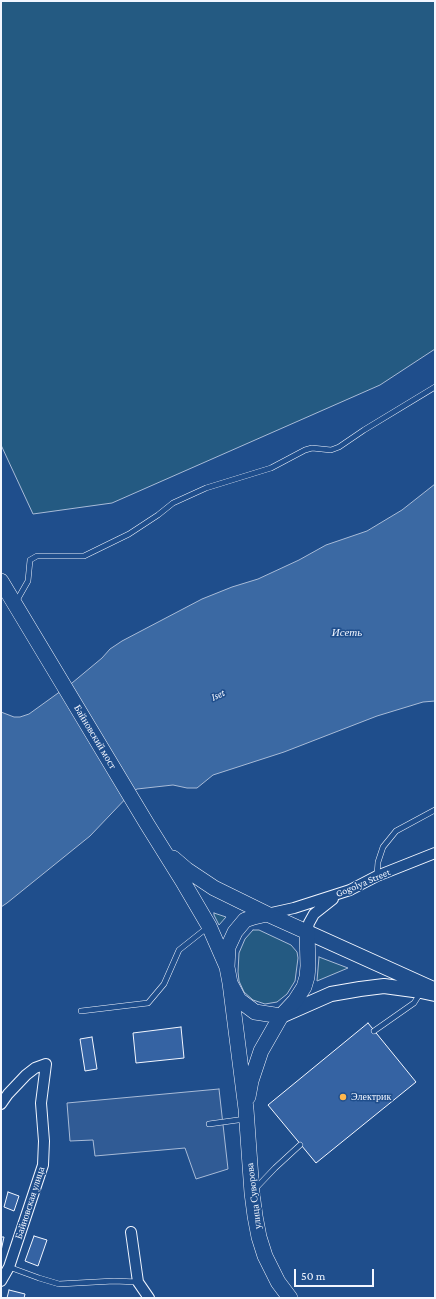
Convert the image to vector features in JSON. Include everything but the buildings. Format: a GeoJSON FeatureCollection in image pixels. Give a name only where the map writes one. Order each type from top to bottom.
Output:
{"type":"FeatureCollection","features":[{"type":"Feature","properties":{"kind":"main road","name":"Байновский мост"},"geometry":{"type":"LineString","coordinates":[[1,581],[148,827]]}},
{"type":"Feature","properties":{"kind":"main road"},"geometry":{"type":"LineString","coordinates":[[148,827],[172,856],[187,870],[200,879],[228,895],[267,914],[430,991]]}},
{"type":"Feature","properties":{"kind":"main road"},"geometry":{"type":"LineString","coordinates":[[148,827],[209,926],[227,967],[246,1114]]}},
{"type":"Feature","properties":{"kind":"main road"},"geometry":{"type":"LineString","coordinates":[[227,967],[228,947],[234,932],[246,920],[254,916],[267,914]]}},
{"type":"Feature","properties":{"kind":"main road"},"geometry":{"type":"LineString","coordinates":[[246,1114],[251,1081],[261,1051],[281,1016],[295,1001],[304,987],[308,966],[307,932]]}},
{"type":"Feature","properties":{"kind":"main road"},"geometry":{"type":"LineString","coordinates":[[230,983],[239,1000],[247,1007],[255,1012],[281,1016],[331,994],[360,989],[384,986],[430,991]]}},
{"type":"Feature","properties":{"kind":"main road","name":"улица Суворова"},"geometry":{"type":"LineString","coordinates":[[246,1114],[252,1193],[259,1237],[265,1256],[278,1282],[290,1298]]}},
{"type":"Feature","properties":{"kind":"street","name":"Gogolya Street"},"geometry":{"type":"LineString","coordinates":[[267,914],[294,908],[350,890],[377,876],[435,853]]}},
{"type":"Feature","properties":{"kind":"street"},"geometry":{"type":"LineString","coordinates":[[307,932],[309,923],[314,914],[331,900],[350,890]]}},
{"type":"Feature","properties":{"kind":"street","name":"Байновская улица"},"geometry":{"type":"LineString","coordinates":[[1,1104],[26,1074],[35,1068],[46,1064],[42,1103],[44,1141],[43,1165],[9,1267],[1,1281]]}},
{"type":"Feature","properties":{"kind":"street"},"geometry":{"type":"LineString","coordinates":[[130,1232],[138,1282],[149,1298]]}},
{"type":"Feature","properties":{"kind":"lane"},"geometry":{"type":"LineString","coordinates":[[15,604],[28,581],[30,560],[37,556],[84,556],[129,534],[173,503],[206,488],[271,468],[305,450],[312,448],[331,450],[339,447],[435,387]]}},
{"type":"Feature","properties":{"kind":"lane"},"geometry":{"type":"LineString","coordinates":[[377,876],[378,862],[383,847],[396,830],[435,810]]}},
{"type":"Feature","properties":{"kind":"lane"},"geometry":{"type":"LineString","coordinates":[[81,1011],[148,1003],[164,984],[179,950],[209,926]]}},
{"type":"Feature","properties":{"kind":"lane"},"geometry":{"type":"LineString","coordinates":[[374,1031],[430,991]]}},
{"type":"Feature","properties":{"kind":"lane"},"geometry":{"type":"LineString","coordinates":[[209,1124],[246,1114]]}},
{"type":"Feature","properties":{"kind":"lane"},"geometry":{"type":"LineString","coordinates":[[252,1193],[275,1168],[300,1145]]}},
{"type":"Feature","properties":{"kind":"lane"},"geometry":{"type":"LineString","coordinates":[[9,1267],[60,1284],[114,1281],[138,1282]]}},
{"type":"Feature","properties":{"kind":"shaded area"},"geometry":{"type":"Polygon","coordinates":[[[1,1],[435,1],[435,349],[380,385],[112,503],[33,514],[1,445],[1,1]]]}},
{"type":"Feature","properties":{"kind":"shaded area"},"geometry":{"type":"Polygon","coordinates":[[[214,913],[226,917],[219,925],[214,915],[214,913]]]}},
{"type":"Feature","properties":{"kind":"shaded area"},"geometry":{"type":"Polygon","coordinates":[[[253,930],[259,930],[291,945],[297,952],[298,958],[295,981],[287,994],[277,1002],[265,1004],[253,1000],[244,992],[239,981],[239,953],[245,939],[253,930]]]}},
{"type":"Feature","properties":{"kind":"shaded area"},"geometry":{"type":"Polygon","coordinates":[[[319,957],[348,968],[317,981],[319,957]]]}},
{"type":"Feature","properties":{"kind":"shaded area"},"geometry":{"type":"Polygon","coordinates":[[[219,1089],[228,1169],[196,1179],[185,1148],[95,1156],[93,1140],[70,1141],[67,1103],[219,1089]]]}},
{"type":"Feature","properties":{"kind":"water","name":"Исеть"},"geometry":{"type":"Polygon","coordinates":[[[435,484],[435,701],[423,702],[377,716],[284,752],[213,775],[197,788],[187,788],[173,785],[137,789],[131,793],[90,836],[1,907],[1,712],[14,717],[29,714],[72,683],[102,658],[110,649],[122,641],[202,599],[232,587],[258,579],[299,560],[326,545],[367,531],[402,510],[435,484]]]}},
{"type":"Feature","properties":{"kind":"place","name":"Электрик"},"geometry":{"type":"Point","coordinates":[343,1097]}},
{"type":"Feature","properties":{"kind":"water label","name":"Iset"},"geometry":{"type":"Point","coordinates":[218,695]}}]}
